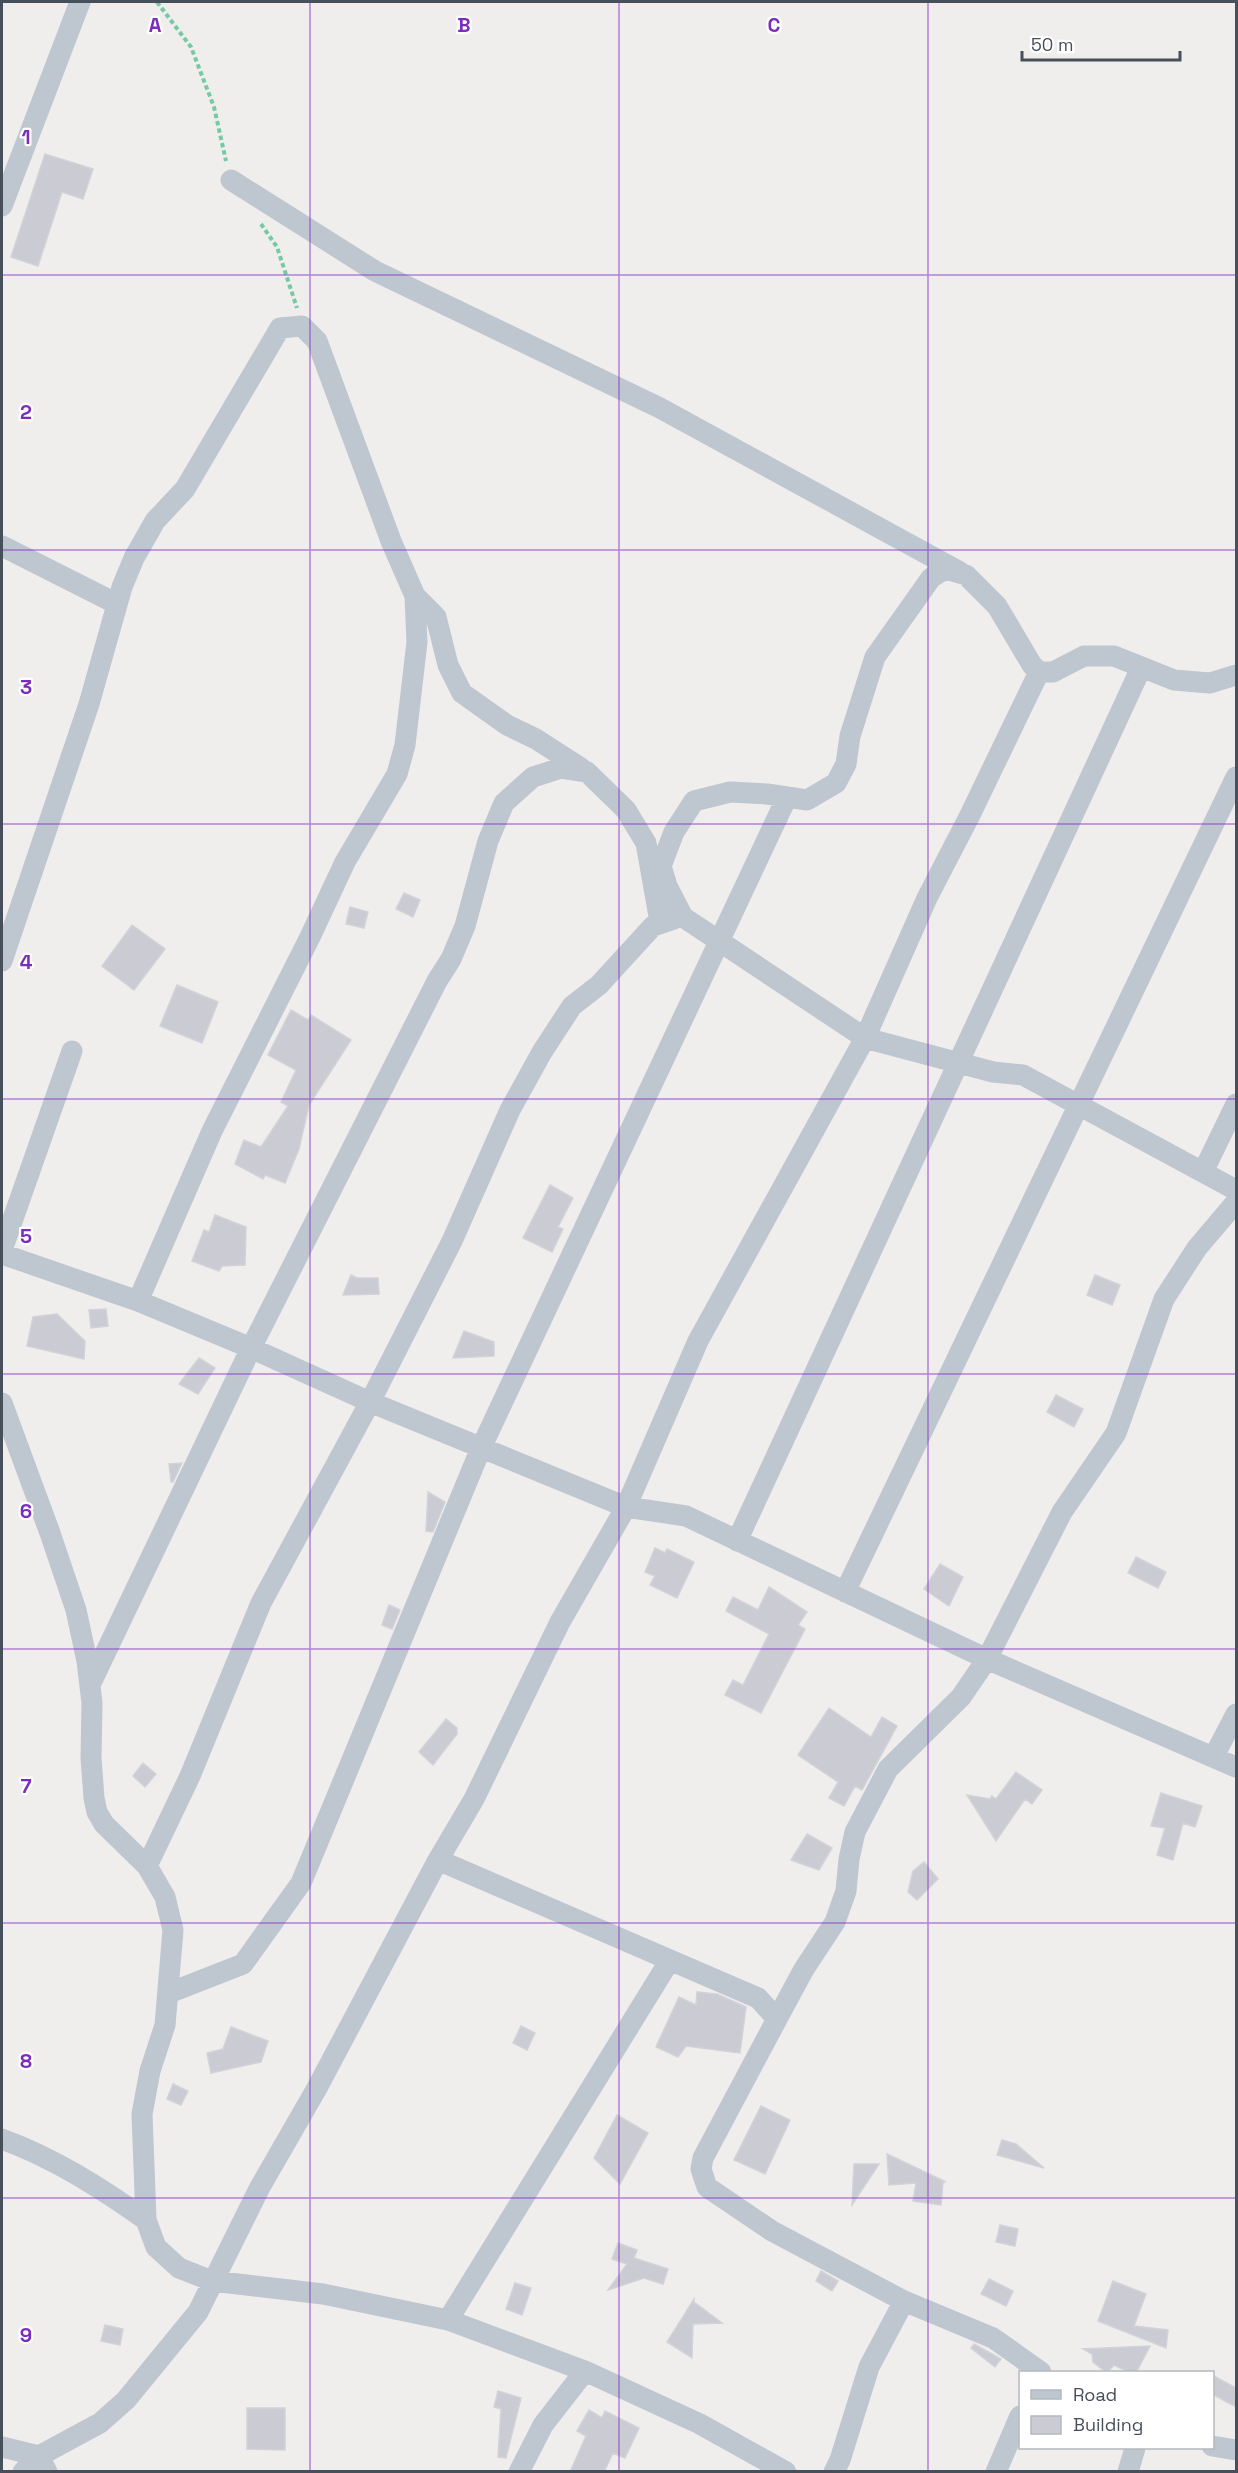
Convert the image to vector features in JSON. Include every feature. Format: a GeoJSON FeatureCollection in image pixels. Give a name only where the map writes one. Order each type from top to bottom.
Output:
{"type":"FeatureCollection","features":[{"type":"Feature","properties":{"kind":"street"},"geometry":{"type":"LineString","coordinates":[[2,206],[80,2]]}},
{"type":"Feature","properties":{"kind":"street"},"geometry":{"type":"LineString","coordinates":[[231,180],[375,271],[660,408],[966,575],[997,606],[1032,665],[1039,672],[1053,672],[1084,656],[1114,656],[1174,680],[1210,683],[1234,678]]}},
{"type":"Feature","properties":{"kind":"street"},"geometry":{"type":"LineString","coordinates":[[2,961],[89,704],[117,604],[135,558],[154,521],[184,489],[280,328],[302,326],[317,341],[391,541],[415,596],[417,642],[405,746],[397,774],[345,862],[310,937],[212,1131],[138,1301]]}},
{"type":"Feature","properties":{"kind":"street"},"geometry":{"type":"LineString","coordinates":[[2,546],[117,604]]}},
{"type":"Feature","properties":{"kind":"street"},"geometry":{"type":"LineString","coordinates":[[966,575],[945,569],[931,578],[875,657],[850,736],[846,764],[836,783],[807,801],[730,792],[694,801],[674,832],[661,866],[667,886],[684,917],[865,1038],[958,1063],[1023,1075],[1236,1190]]}},
{"type":"Feature","properties":{"kind":"street"},"geometry":{"type":"LineString","coordinates":[[415,596],[436,617],[448,665],[462,693],[507,725],[536,739],[587,772],[626,810],[646,843],[660,922]]}},
{"type":"Feature","properties":{"kind":"street"},"geometry":{"type":"LineString","coordinates":[[737,1541],[1141,668]]}},
{"type":"Feature","properties":{"kind":"street"},"geometry":{"type":"LineString","coordinates":[[23,2472],[43,2464],[126,2400],[198,2312],[260,2187],[317,2088],[438,1860],[474,1799],[560,1622],[626,1507],[698,1341],[865,1038],[927,898],[1039,672]]}},
{"type":"Feature","properties":{"kind":"street"},"geometry":{"type":"LineString","coordinates":[[90,1685],[251,1348],[437,981],[451,959],[465,926],[488,841],[504,802],[533,777],[561,768],[587,772]]}},
{"type":"Feature","properties":{"kind":"street"},"geometry":{"type":"LineString","coordinates":[[845,1592],[1236,777]]}},
{"type":"Feature","properties":{"kind":"street"},"geometry":{"type":"LineString","coordinates":[[169,1993],[243,1964],[302,1883],[481,1448],[787,797]]}},
{"type":"Feature","properties":{"kind":"street"},"geometry":{"type":"LineString","coordinates":[[147,1866],[190,1776],[261,1603],[370,1402],[452,1241],[510,1110],[542,1052],[572,1006],[599,985],[653,926],[660,922],[684,917]]}},
{"type":"Feature","properties":{"kind":"street"},"geometry":{"type":"LineString","coordinates":[[72,1051],[2,1252],[138,1301],[251,1348],[370,1402],[626,1507],[686,1516],[987,1659],[1236,1767]]}},
{"type":"Feature","properties":{"kind":"street"},"geometry":{"type":"LineString","coordinates":[[1203,1172],[1236,1104]]}},
{"type":"Feature","properties":{"kind":"street"},"geometry":{"type":"LineString","coordinates":[[1037,2371],[993,2338],[904,2301],[771,2231],[706,2187],[701,2169],[703,2158],[804,1969],[835,1922],[846,1892],[849,1859],[855,1832],[888,1769],[961,1697],[987,1659],[1062,1512],[1116,1433],[1164,1299],[1197,1248],[1236,1202]]}},
{"type":"Feature","properties":{"kind":"street"},"geometry":{"type":"LineString","coordinates":[[2,1403],[76,1610],[87,1661],[92,1703],[91,1758],[94,1798],[98,1812],[104,1824],[147,1866],[165,1898],[173,1930],[165,2025],[150,2072],[142,2114],[146,2220],[151,2236],[166,2257],[179,2268],[212,2281],[323,2294],[448,2320],[585,2371],[700,2424],[786,2472]]}},
{"type":"Feature","properties":{"kind":"street"},"geometry":{"type":"LineString","coordinates":[[1214,1756],[1236,1714]]}},
{"type":"Feature","properties":{"kind":"street"},"geometry":{"type":"LineString","coordinates":[[438,1860],[758,1998],[777,2019]]}},
{"type":"Feature","properties":{"kind":"street"},"geometry":{"type":"LineString","coordinates":[[448,2320],[670,1960]]}},
{"type":"Feature","properties":{"kind":"street"},"geometry":{"type":"LineString","coordinates":[[2,2139],[42,2155],[103,2190],[146,2220]]}},
{"type":"Feature","properties":{"kind":"street"},"geometry":{"type":"LineString","coordinates":[[834,2472],[840,2460],[869,2367],[904,2301]]}},
{"type":"Feature","properties":{"kind":"street"},"geometry":{"type":"LineString","coordinates":[[519,2472],[543,2425],[585,2371]]}},
{"type":"Feature","properties":{"kind":"street"},"geometry":{"type":"LineString","coordinates":[[996,2472],[1019,2418]]}},
{"type":"Feature","properties":{"kind":"street"},"geometry":{"type":"LineString","coordinates":[[1214,2446],[1236,2450]]}},
{"type":"Feature","properties":{"kind":"street"},"geometry":{"type":"LineString","coordinates":[[2,2447],[43,2464]]}},
{"type":"Feature","properties":{"kind":"street"},"geometry":{"type":"LineString","coordinates":[[1128,2472],[1135,2449]]}},
{"type":"Feature","properties":{"kind":"building"},"geometry":{"type":"Polygon","coordinates":[[[45,154],[93,169],[83,199],[62,192],[38,266],[11,257],[45,154]]]}},
{"type":"Feature","properties":{"kind":"building"},"geometry":{"type":"Polygon","coordinates":[[[404,893],[420,900],[413,917],[396,909],[404,893]]]}},
{"type":"Feature","properties":{"kind":"building"},"geometry":{"type":"Polygon","coordinates":[[[350,907],[368,912],[364,928],[346,924],[350,907]]]}},
{"type":"Feature","properties":{"kind":"building"},"geometry":{"type":"Polygon","coordinates":[[[132,925],[165,949],[134,990],[102,966],[132,925]]]}},
{"type":"Feature","properties":{"kind":"building"},"geometry":{"type":"Polygon","coordinates":[[[177,985],[218,1002],[202,1043],[160,1026],[177,985]]]}},
{"type":"Feature","properties":{"kind":"building"},"geometry":{"type":"Polygon","coordinates":[[[291,1010],[308,1020],[311,1015],[351,1040],[309,1105],[299,1149],[285,1183],[265,1175],[263,1179],[235,1164],[244,1140],[261,1147],[288,1106],[281,1102],[296,1070],[268,1055],[291,1010]]]}},
{"type":"Feature","properties":{"kind":"building"},"geometry":{"type":"Polygon","coordinates":[[[550,1185],[573,1198],[558,1227],[563,1229],[552,1252],[523,1238],[550,1185]]]}},
{"type":"Feature","properties":{"kind":"building"},"geometry":{"type":"Polygon","coordinates":[[[215,1215],[246,1227],[245,1265],[222,1266],[219,1271],[192,1261],[204,1230],[209,1232],[215,1215]]]}},
{"type":"Feature","properties":{"kind":"building"},"geometry":{"type":"Polygon","coordinates":[[[351,1275],[357,1278],[378,1278],[379,1294],[343,1295],[351,1275]]]}},
{"type":"Feature","properties":{"kind":"building"},"geometry":{"type":"Polygon","coordinates":[[[1095,1275],[1120,1285],[1112,1305],[1087,1295],[1095,1275]]]}},
{"type":"Feature","properties":{"kind":"building"},"geometry":{"type":"Polygon","coordinates":[[[106,1309],[108,1326],[91,1328],[89,1310],[106,1309]]]}},
{"type":"Feature","properties":{"kind":"building"},"geometry":{"type":"Polygon","coordinates":[[[57,1314],[85,1341],[84,1359],[27,1346],[33,1317],[57,1314]]]}},
{"type":"Feature","properties":{"kind":"building"},"geometry":{"type":"Polygon","coordinates":[[[464,1331],[494,1342],[494,1356],[453,1358],[464,1331]]]}},
{"type":"Feature","properties":{"kind":"building"},"geometry":{"type":"Polygon","coordinates":[[[199,1358],[215,1368],[198,1394],[179,1384],[199,1358]]]}},
{"type":"Feature","properties":{"kind":"building"},"geometry":{"type":"Polygon","coordinates":[[[1056,1395],[1083,1409],[1074,1427],[1047,1412],[1056,1395]]]}},
{"type":"Feature","properties":{"kind":"building"},"geometry":{"type":"Polygon","coordinates":[[[182,1463],[173,1482],[171,1482],[169,1464],[182,1463]]]}},
{"type":"Feature","properties":{"kind":"building"},"geometry":{"type":"Polygon","coordinates":[[[428,1492],[445,1502],[433,1532],[426,1531],[428,1492]]]}},
{"type":"Feature","properties":{"kind":"building"},"geometry":{"type":"Polygon","coordinates":[[[655,1548],[665,1553],[667,1549],[694,1562],[677,1598],[650,1585],[655,1576],[645,1572],[655,1548]]]}},
{"type":"Feature","properties":{"kind":"building"},"geometry":{"type":"Polygon","coordinates":[[[1136,1557],[1166,1572],[1158,1588],[1128,1573],[1136,1557]]]}},
{"type":"Feature","properties":{"kind":"building"},"geometry":{"type":"Polygon","coordinates":[[[940,1564],[963,1577],[949,1606],[924,1589],[940,1564]]]}},
{"type":"Feature","properties":{"kind":"building"},"geometry":{"type":"Polygon","coordinates":[[[769,1587],[807,1612],[798,1625],[805,1629],[761,1713],[725,1695],[733,1680],[743,1685],[769,1634],[726,1611],[733,1597],[758,1610],[769,1587]]]}},
{"type":"Feature","properties":{"kind":"building"},"geometry":{"type":"Polygon","coordinates":[[[389,1605],[400,1610],[392,1629],[382,1625],[389,1605]]]}},
{"type":"Feature","properties":{"kind":"building"},"geometry":{"type":"Polygon","coordinates":[[[829,1708],[871,1737],[882,1717],[897,1726],[862,1790],[855,1786],[844,1806],[829,1798],[838,1782],[798,1755],[829,1708]]]}},
{"type":"Feature","properties":{"kind":"building"},"geometry":{"type":"Polygon","coordinates":[[[446,1719],[457,1728],[457,1734],[433,1765],[419,1752],[446,1719]]]}},
{"type":"Feature","properties":{"kind":"building"},"geometry":{"type":"Polygon","coordinates":[[[143,1763],[156,1774],[145,1787],[133,1776],[143,1763]]]}},
{"type":"Feature","properties":{"kind":"building"},"geometry":{"type":"Polygon","coordinates":[[[1016,1772],[1042,1790],[1032,1804],[1025,1799],[996,1841],[967,1795],[990,1799],[992,1796],[996,1799],[1016,1772]]]}},
{"type":"Feature","properties":{"kind":"building"},"geometry":{"type":"Polygon","coordinates":[[[1161,1793],[1202,1806],[1195,1827],[1183,1823],[1173,1860],[1157,1855],[1165,1828],[1151,1826],[1161,1793]]]}},
{"type":"Feature","properties":{"kind":"building"},"geometry":{"type":"Polygon","coordinates":[[[807,1834],[832,1848],[819,1870],[791,1860],[807,1834]]]}},
{"type":"Feature","properties":{"kind":"building"},"geometry":{"type":"Polygon","coordinates":[[[924,1862],[938,1879],[917,1900],[908,1892],[913,1871],[924,1862]]]}},
{"type":"Feature","properties":{"kind":"building"},"geometry":{"type":"Polygon","coordinates":[[[697,1992],[717,1994],[746,2007],[740,2053],[686,2046],[678,2057],[656,2047],[679,1997],[696,2005],[697,1992]]]}},
{"type":"Feature","properties":{"kind":"building"},"geometry":{"type":"Polygon","coordinates":[[[521,2026],[535,2033],[527,2050],[513,2043],[521,2026]]]}},
{"type":"Feature","properties":{"kind":"building"},"geometry":{"type":"Polygon","coordinates":[[[231,2027],[268,2041],[261,2062],[211,2073],[207,2053],[223,2049],[231,2027]]]}},
{"type":"Feature","properties":{"kind":"building"},"geometry":{"type":"Polygon","coordinates":[[[173,2084],[188,2091],[181,2105],[167,2099],[173,2084]]]}},
{"type":"Feature","properties":{"kind":"building"},"geometry":{"type":"Polygon","coordinates":[[[761,2106],[790,2120],[765,2174],[734,2160],[761,2106]]]}},
{"type":"Feature","properties":{"kind":"building"},"geometry":{"type":"Polygon","coordinates":[[[617,2115],[648,2133],[620,2184],[594,2158],[617,2115]]]}},
{"type":"Feature","properties":{"kind":"building"},"geometry":{"type":"Polygon","coordinates":[[[1002,2140],[1016,2144],[1044,2168],[997,2155],[1002,2140]]]}},
{"type":"Feature","properties":{"kind":"building"},"geometry":{"type":"Polygon","coordinates":[[[887,2154],[946,2182],[943,2182],[941,2205],[913,2201],[916,2183],[889,2185],[887,2154]]]}},
{"type":"Feature","properties":{"kind":"building"},"geometry":{"type":"Polygon","coordinates":[[[854,2164],[879,2164],[852,2205],[854,2164]]]}},
{"type":"Feature","properties":{"kind":"building"},"geometry":{"type":"Polygon","coordinates":[[[1000,2225],[1018,2229],[1015,2246],[996,2242],[1000,2225]]]}},
{"type":"Feature","properties":{"kind":"building"},"geometry":{"type":"Polygon","coordinates":[[[618,2243],[637,2250],[634,2258],[668,2269],[663,2284],[644,2278],[608,2290],[627,2264],[612,2259],[618,2243]]]}},
{"type":"Feature","properties":{"kind":"building"},"geometry":{"type":"Polygon","coordinates":[[[821,2271],[838,2281],[832,2291],[816,2281],[821,2271]]]}},
{"type":"Feature","properties":{"kind":"building"},"geometry":{"type":"Polygon","coordinates":[[[989,2279],[1013,2291],[1006,2306],[981,2294],[989,2279]]]}},
{"type":"Feature","properties":{"kind":"building"},"geometry":{"type":"Polygon","coordinates":[[[1113,2281],[1146,2294],[1134,2326],[1168,2330],[1166,2348],[1098,2321],[1113,2281]]]}},
{"type":"Feature","properties":{"kind":"building"},"geometry":{"type":"Polygon","coordinates":[[[515,2283],[531,2288],[522,2315],[506,2309],[515,2283]]]}},
{"type":"Feature","properties":{"kind":"building"},"geometry":{"type":"Polygon","coordinates":[[[694,2299],[694,2302],[722,2323],[693,2324],[692,2358],[667,2342],[694,2299]]]}},
{"type":"Feature","properties":{"kind":"building"},"geometry":{"type":"Polygon","coordinates":[[[105,2325],[123,2329],[120,2345],[101,2341],[105,2325]]]}},
{"type":"Feature","properties":{"kind":"building"},"geometry":{"type":"Polygon","coordinates":[[[974,2344],[1001,2359],[995,2367],[971,2348],[974,2344]]]}},
{"type":"Feature","properties":{"kind":"building"},"geometry":{"type":"Polygon","coordinates":[[[1150,2346],[1137,2371],[1126,2371],[1114,2365],[1109,2371],[1104,2371],[1093,2362],[1092,2354],[1083,2349],[1150,2346]]]}},
{"type":"Feature","properties":{"kind":"building"},"geometry":{"type":"Polygon","coordinates":[[[1214,2376],[1236,2388],[1236,2407],[1214,2395],[1214,2376]]]}},
{"type":"Feature","properties":{"kind":"building"},"geometry":{"type":"Polygon","coordinates":[[[498,2391],[521,2398],[506,2458],[498,2457],[501,2409],[494,2407],[498,2391]]]}},
{"type":"Feature","properties":{"kind":"building"},"geometry":{"type":"Polygon","coordinates":[[[247,2408],[285,2408],[285,2450],[247,2449],[247,2408]]]}},
{"type":"Feature","properties":{"kind":"building"},"geometry":{"type":"Polygon","coordinates":[[[589,2410],[602,2418],[605,2411],[639,2428],[625,2458],[613,2453],[604,2472],[570,2472],[586,2436],[577,2431],[589,2410]]]}}]}
